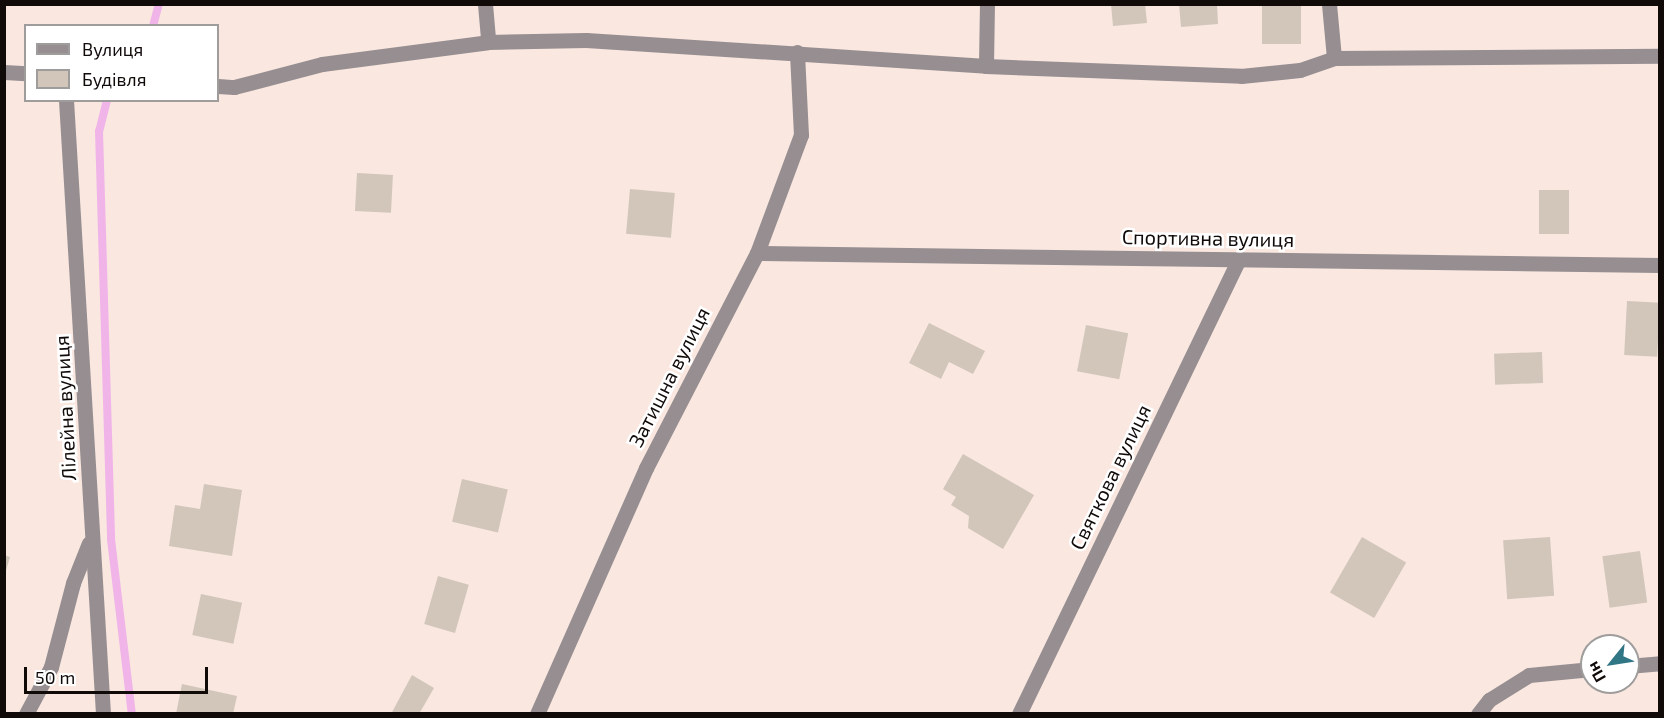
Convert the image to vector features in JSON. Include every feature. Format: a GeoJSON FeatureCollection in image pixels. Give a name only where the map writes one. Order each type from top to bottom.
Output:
{"type":"FeatureCollection","features":[{"type":"Feature","properties":{"kind":"street"},"geometry":{"type":"LineString","coordinates":[[485,4],[488,42]]}},
{"type":"Feature","properties":{"kind":"street"},"geometry":{"type":"LineString","coordinates":[[986,66],[987,4]]}},
{"type":"Feature","properties":{"kind":"street"},"geometry":{"type":"LineString","coordinates":[[1329,4],[1334,58]]}},
{"type":"Feature","properties":{"kind":"street"},"geometry":{"type":"LineString","coordinates":[[219,86],[234,87],[322,64],[488,42],[586,40],[797,51],[986,66],[1241,76],[1300,70],[1334,58],[1659,56]]}},
{"type":"Feature","properties":{"kind":"street","name":"Затишна вулиця"},"geometry":{"type":"LineString","coordinates":[[537,714],[646,468],[757,253],[801,135],[797,51]]}},
{"type":"Feature","properties":{"kind":"street"},"geometry":{"type":"LineString","coordinates":[[4,72],[24,73]]}},
{"type":"Feature","properties":{"kind":"street","name":"Лілейна вулиця"},"geometry":{"type":"LineString","coordinates":[[66,102],[90,465],[90,540],[104,714]]}},
{"type":"Feature","properties":{"kind":"street","name":"Спортивна вулиця"},"geometry":{"type":"LineString","coordinates":[[757,253],[1659,265]]}},
{"type":"Feature","properties":{"kind":"street","name":"Святкова вулиця"},"geometry":{"type":"LineString","coordinates":[[1019,714],[1239,260]]}},
{"type":"Feature","properties":{"kind":"street"},"geometry":{"type":"LineString","coordinates":[[26,714],[51,667],[73,583],[90,540]]}},
{"type":"Feature","properties":{"kind":"street"},"geometry":{"type":"LineString","coordinates":[[1640,665],[1659,663]]}},
{"type":"Feature","properties":{"kind":"street"},"geometry":{"type":"LineString","coordinates":[[1478,714],[1489,700],[1529,675],[1580,670]]}},
{"type":"Feature","properties":{"kind":"building"},"geometry":{"type":"Polygon","coordinates":[[[1111,4],[1145,4],[1147,23],[1113,26],[1111,4]]]}},
{"type":"Feature","properties":{"kind":"building"},"geometry":{"type":"Polygon","coordinates":[[[1179,4],[1217,4],[1218,24],[1181,27],[1179,4]]]}},
{"type":"Feature","properties":{"kind":"building"},"geometry":{"type":"Polygon","coordinates":[[[1262,4],[1301,4],[1301,44],[1262,44],[1262,4]]]}},
{"type":"Feature","properties":{"kind":"building"},"geometry":{"type":"Polygon","coordinates":[[[357,173],[393,175],[391,213],[355,211],[357,173]]]}},
{"type":"Feature","properties":{"kind":"building"},"geometry":{"type":"Polygon","coordinates":[[[630,189],[675,193],[671,238],[626,234],[630,189]]]}},
{"type":"Feature","properties":{"kind":"building"},"geometry":{"type":"Polygon","coordinates":[[[1539,190],[1569,190],[1569,234],[1539,234],[1539,190]]]}},
{"type":"Feature","properties":{"kind":"building"},"geometry":{"type":"Polygon","coordinates":[[[1627,301],[1660,303],[1657,357],[1624,355],[1627,301]]]}},
{"type":"Feature","properties":{"kind":"building"},"geometry":{"type":"Polygon","coordinates":[[[929,323],[985,351],[973,374],[949,362],[941,379],[909,363],[929,323]]]}},
{"type":"Feature","properties":{"kind":"building"},"geometry":{"type":"Polygon","coordinates":[[[1086,325],[1128,333],[1119,379],[1077,371],[1086,325]]]}},
{"type":"Feature","properties":{"kind":"building"},"geometry":{"type":"Polygon","coordinates":[[[1542,352],[1543,383],[1495,385],[1494,354],[1542,352]]]}},
{"type":"Feature","properties":{"kind":"building"},"geometry":{"type":"Polygon","coordinates":[[[963,454],[1034,495],[1003,549],[968,528],[969,516],[951,505],[956,497],[943,489],[963,454]]]}},
{"type":"Feature","properties":{"kind":"building"},"geometry":{"type":"Polygon","coordinates":[[[462,479],[508,490],[498,532],[452,522],[462,479]]]}},
{"type":"Feature","properties":{"kind":"building"},"geometry":{"type":"Polygon","coordinates":[[[204,484],[242,490],[232,556],[169,546],[175,505],[200,509],[204,484]]]}},
{"type":"Feature","properties":{"kind":"building"},"geometry":{"type":"Polygon","coordinates":[[[1362,537],[1406,562],[1374,618],[1330,592],[1362,537]]]}},
{"type":"Feature","properties":{"kind":"building"},"geometry":{"type":"Polygon","coordinates":[[[1550,537],[1554,596],[1507,599],[1503,540],[1550,537]]]}},
{"type":"Feature","properties":{"kind":"building"},"geometry":{"type":"Polygon","coordinates":[[[1640,551],[1647,602],[1610,608],[1602,556],[1640,551]]]}},
{"type":"Feature","properties":{"kind":"building"},"geometry":{"type":"Polygon","coordinates":[[[4,555],[10,557],[5,574],[4,574],[4,555]]]}},
{"type":"Feature","properties":{"kind":"building"},"geometry":{"type":"Polygon","coordinates":[[[438,576],[469,585],[455,633],[424,624],[438,576]]]}},
{"type":"Feature","properties":{"kind":"building"},"geometry":{"type":"Polygon","coordinates":[[[201,594],[242,603],[233,644],[192,635],[201,594]]]}},
{"type":"Feature","properties":{"kind":"building"},"geometry":{"type":"Polygon","coordinates":[[[412,675],[434,688],[419,714],[391,714],[412,675]]]}},
{"type":"Feature","properties":{"kind":"building"},"geometry":{"type":"Polygon","coordinates":[[[182,684],[237,696],[233,714],[176,714],[182,684]]]}},
{"type":"Feature","properties":{"kind":"waterway"},"geometry":{"type":"LineString","coordinates":[[154,24],[159,4]]}},
{"type":"Feature","properties":{"kind":"waterway"},"geometry":{"type":"LineString","coordinates":[[106,102],[99,131],[111,539],[132,714]]}}]}
